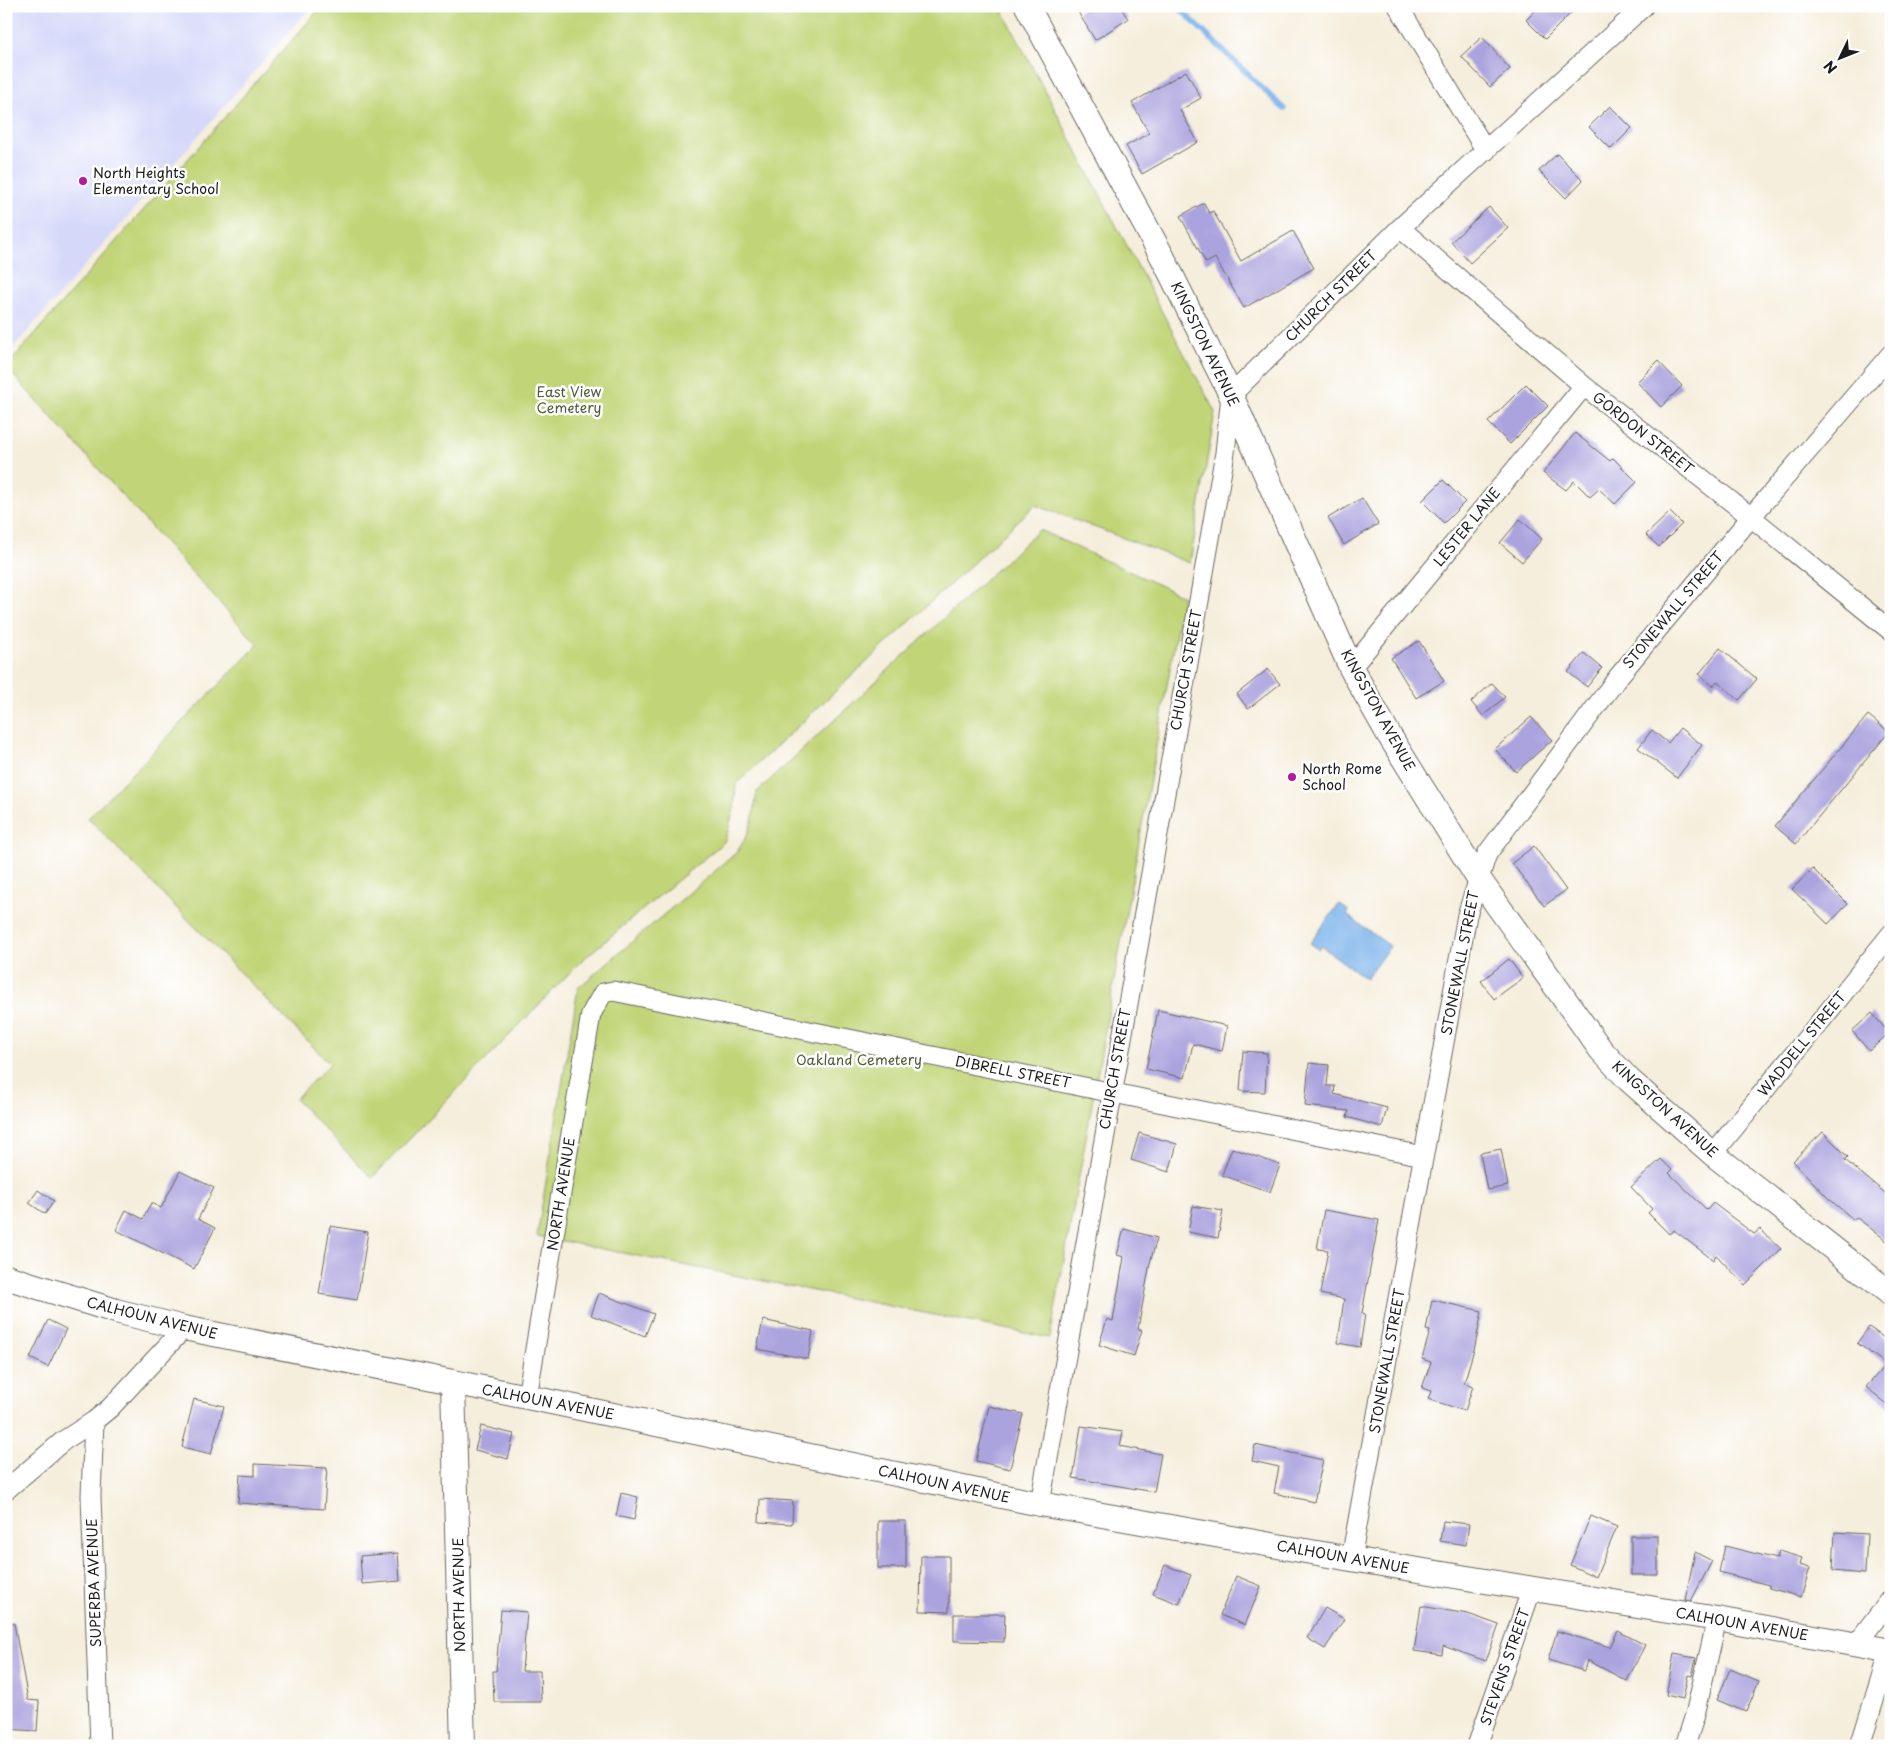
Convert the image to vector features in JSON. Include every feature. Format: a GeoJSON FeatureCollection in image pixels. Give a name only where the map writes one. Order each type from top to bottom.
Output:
{"type":"FeatureCollection","features":[{"type":"Feature","properties":{"kind":"street","name":"KINGSTON AVENUE"},"geometry":{"type":"LineString","coordinates":[[1027,6],[1163,258],[1231,395],[1351,668],[1389,735],[1478,878],[1601,1050],[1642,1092],[1713,1154],[1891,1294]]}},
{"type":"Feature","properties":{"kind":"street"},"geometry":{"type":"LineString","coordinates":[[1398,6],[1486,152]]}},
{"type":"Feature","properties":{"kind":"street","name":"CHURCH STREET"},"geometry":{"type":"LineString","coordinates":[[1040,1504],[1225,453],[1231,395],[1400,228],[1486,152],[1644,6]]}},
{"type":"Feature","properties":{"kind":"street","name":"GORDON STREET"},"geometry":{"type":"LineString","coordinates":[[1400,228],[1584,386],[1751,517],[1891,631]]}},
{"type":"Feature","properties":{"kind":"street","name":"STONEWALL STREET"},"geometry":{"type":"LineString","coordinates":[[1351,1559],[1467,914],[1487,854],[1618,677],[1751,517],[1891,354]]}},
{"type":"Feature","properties":{"kind":"street","name":"LESTER LANE"},"geometry":{"type":"LineString","coordinates":[[1351,668],[1584,386]]}},
{"type":"Feature","properties":{"kind":"street","name":"WADDELL STREET"},"geometry":{"type":"LineString","coordinates":[[1713,1154],[1891,934]]}},
{"type":"Feature","properties":{"kind":"street","name":"DIBRELL STREET"},"geometry":{"type":"LineString","coordinates":[[603,993],[613,991],[1423,1156]]}},
{"type":"Feature","properties":{"kind":"street","name":"NORTH AVENUE"},"geometry":{"type":"LineString","coordinates":[[527,1398],[591,1014],[603,993]]}},
{"type":"Feature","properties":{"kind":"street","name":"CALHOUN AVENUE"},"geometry":{"type":"LineString","coordinates":[[6,1277],[116,1311],[184,1328],[1040,1504],[1351,1559],[1717,1619],[1890,1651]]}},
{"type":"Feature","properties":{"kind":"street"},"geometry":{"type":"LineString","coordinates":[[6,1490],[63,1441],[110,1408],[184,1328]]}},
{"type":"Feature","properties":{"kind":"street","name":"NORTH AVENUE"},"geometry":{"type":"LineString","coordinates":[[453,1384],[463,1746]]}},
{"type":"Feature","properties":{"kind":"street","name":"SUPERBA AVENUE"},"geometry":{"type":"LineString","coordinates":[[94,1421],[91,1496],[100,1746]]}},
{"type":"Feature","properties":{"kind":"street","name":"STEVENS STREET"},"geometry":{"type":"LineString","coordinates":[[1477,1746],[1532,1588]]}},
{"type":"Feature","properties":{"kind":"street"},"geometry":{"type":"LineString","coordinates":[[1856,1645],[1891,1599]]}},
{"type":"Feature","properties":{"kind":"street"},"geometry":{"type":"LineString","coordinates":[[1685,1746],[1695,1715],[1717,1619]]}},
{"type":"Feature","properties":{"kind":"street"},"geometry":{"type":"LineString","coordinates":[[1860,1746],[1890,1651]]}},
{"type":"Feature","properties":{"kind":"shaded area","name":"North Heights Elementary School"},"geometry":{"type":"Polygon","coordinates":[[[6,6],[312,6],[6,356],[6,6]]]}},
{"type":"Feature","properties":{"kind":"green space","name":"East View Cemetery"},"geometry":{"type":"Polygon","coordinates":[[[322,6],[1000,6],[1215,412],[1190,563],[1035,505],[736,784],[734,809],[725,841],[581,961],[372,1178],[295,1099],[330,1064],[88,818],[258,645],[6,367],[322,6]]]}},
{"type":"Feature","properties":{"kind":"green space","name":"Oakland Cemetery"},"geometry":{"type":"Polygon","coordinates":[[[1039,530],[1183,596],[1050,1338],[537,1236],[578,988],[736,853],[751,824],[757,792],[1039,530]]]}},
{"type":"Feature","properties":{"kind":"water"},"geometry":{"type":"Polygon","coordinates":[[[1339,904],[1349,911],[1347,915],[1390,946],[1366,979],[1321,946],[1318,949],[1310,943],[1339,904]]]}},
{"type":"Feature","properties":{"kind":"building"},"geometry":{"type":"Polygon","coordinates":[[[1088,6],[1120,6],[1128,19],[1095,40],[1078,12],[1088,6]]]}},
{"type":"Feature","properties":{"kind":"building"},"geometry":{"type":"Polygon","coordinates":[[[1540,6],[1578,6],[1545,39],[1526,20],[1540,6]]]}},
{"type":"Feature","properties":{"kind":"building"},"geometry":{"type":"Polygon","coordinates":[[[1482,37],[1510,69],[1490,87],[1461,56],[1482,37]]]}},
{"type":"Feature","properties":{"kind":"building"},"geometry":{"type":"Polygon","coordinates":[[[1186,71],[1201,98],[1180,110],[1198,142],[1142,174],[1126,146],[1149,133],[1132,103],[1186,71]]]}},
{"type":"Feature","properties":{"kind":"building"},"geometry":{"type":"Polygon","coordinates":[[[1610,106],[1632,128],[1611,149],[1589,127],[1610,106]]]}},
{"type":"Feature","properties":{"kind":"building"},"geometry":{"type":"Polygon","coordinates":[[[1557,154],[1583,180],[1566,198],[1539,171],[1557,154]]]}},
{"type":"Feature","properties":{"kind":"building"},"geometry":{"type":"Polygon","coordinates":[[[1204,203],[1209,213],[1213,211],[1241,261],[1293,231],[1314,268],[1244,308],[1215,258],[1206,263],[1180,216],[1204,203]]]}},
{"type":"Feature","properties":{"kind":"building"},"geometry":{"type":"Polygon","coordinates":[[[1489,207],[1508,228],[1470,263],[1451,242],[1489,207]]]}},
{"type":"Feature","properties":{"kind":"building"},"geometry":{"type":"Polygon","coordinates":[[[1658,361],[1682,386],[1661,407],[1637,382],[1658,361]]]}},
{"type":"Feature","properties":{"kind":"building"},"geometry":{"type":"Polygon","coordinates":[[[1526,384],[1548,406],[1510,444],[1488,422],[1526,384]]]}},
{"type":"Feature","properties":{"kind":"building"},"geometry":{"type":"Polygon","coordinates":[[[1575,433],[1610,461],[1613,458],[1637,482],[1615,504],[1599,489],[1590,497],[1574,481],[1566,490],[1543,473],[1575,433]]]}},
{"type":"Feature","properties":{"kind":"building"},"geometry":{"type":"Polygon","coordinates":[[[1443,480],[1465,502],[1444,523],[1422,501],[1443,480]]]}},
{"type":"Feature","properties":{"kind":"building"},"geometry":{"type":"Polygon","coordinates":[[[1362,498],[1378,524],[1344,545],[1328,518],[1362,498]]]}},
{"type":"Feature","properties":{"kind":"building"},"geometry":{"type":"Polygon","coordinates":[[[1670,512],[1682,524],[1659,547],[1646,535],[1670,512]]]}},
{"type":"Feature","properties":{"kind":"building"},"geometry":{"type":"Polygon","coordinates":[[[1520,519],[1542,539],[1522,562],[1500,543],[1520,519]]]}},
{"type":"Feature","properties":{"kind":"building"},"geometry":{"type":"Polygon","coordinates":[[[1419,641],[1444,681],[1416,698],[1391,658],[1419,641]]]}},
{"type":"Feature","properties":{"kind":"building"},"geometry":{"type":"Polygon","coordinates":[[[1720,648],[1757,679],[1739,700],[1717,681],[1713,686],[1699,674],[1720,648]]]}},
{"type":"Feature","properties":{"kind":"building"},"geometry":{"type":"Polygon","coordinates":[[[1584,653],[1602,668],[1587,687],[1568,672],[1584,653]]]}},
{"type":"Feature","properties":{"kind":"building"},"geometry":{"type":"Polygon","coordinates":[[[1268,669],[1280,684],[1248,709],[1237,694],[1268,669]]]}},
{"type":"Feature","properties":{"kind":"building"},"geometry":{"type":"Polygon","coordinates":[[[1492,683],[1505,697],[1483,716],[1471,702],[1492,683]]]}},
{"type":"Feature","properties":{"kind":"building"},"geometry":{"type":"Polygon","coordinates":[[[1868,715],[1889,732],[1796,844],[1775,826],[1868,715]]]}},
{"type":"Feature","properties":{"kind":"building"},"geometry":{"type":"Polygon","coordinates":[[[1531,717],[1552,740],[1516,772],[1495,749],[1531,717]]]}},
{"type":"Feature","properties":{"kind":"building"},"geometry":{"type":"Polygon","coordinates":[[[1680,728],[1702,745],[1677,778],[1638,748],[1652,730],[1668,743],[1680,728]]]}},
{"type":"Feature","properties":{"kind":"building"},"geometry":{"type":"Polygon","coordinates":[[[1534,846],[1566,890],[1544,906],[1512,863],[1534,846]]]}},
{"type":"Feature","properties":{"kind":"building"},"geometry":{"type":"Polygon","coordinates":[[[1813,869],[1848,904],[1828,924],[1792,889],[1813,869]]]}},
{"type":"Feature","properties":{"kind":"building"},"geometry":{"type":"Polygon","coordinates":[[[1509,959],[1523,978],[1494,999],[1481,981],[1509,959]]]}},
{"type":"Feature","properties":{"kind":"building"},"geometry":{"type":"Polygon","coordinates":[[[1158,1010],[1227,1026],[1222,1051],[1193,1044],[1185,1078],[1146,1069],[1158,1010]]]}},
{"type":"Feature","properties":{"kind":"building"},"geometry":{"type":"Polygon","coordinates":[[[1872,1013],[1889,1033],[1869,1051],[1852,1031],[1872,1013]]]}},
{"type":"Feature","properties":{"kind":"building"},"geometry":{"type":"Polygon","coordinates":[[[1243,1051],[1267,1053],[1265,1092],[1240,1091],[1243,1051]]]}},
{"type":"Feature","properties":{"kind":"building"},"geometry":{"type":"Polygon","coordinates":[[[1309,1063],[1329,1065],[1327,1086],[1335,1086],[1334,1094],[1387,1108],[1382,1127],[1347,1117],[1349,1111],[1305,1106],[1309,1063]]]}},
{"type":"Feature","properties":{"kind":"building"},"geometry":{"type":"Polygon","coordinates":[[[1823,1132],[1848,1157],[1845,1160],[1891,1198],[1891,1244],[1856,1217],[1854,1220],[1828,1198],[1793,1161],[1823,1132]]]}},
{"type":"Feature","properties":{"kind":"building"},"geometry":{"type":"Polygon","coordinates":[[[1139,1133],[1177,1144],[1169,1172],[1131,1160],[1139,1133]]]}},
{"type":"Feature","properties":{"kind":"building"},"geometry":{"type":"Polygon","coordinates":[[[1232,1148],[1280,1165],[1270,1192],[1222,1175],[1232,1148]]]}},
{"type":"Feature","properties":{"kind":"building"},"geometry":{"type":"Polygon","coordinates":[[[1501,1149],[1508,1186],[1487,1190],[1480,1153],[1501,1149]]]}},
{"type":"Feature","properties":{"kind":"building"},"geometry":{"type":"Polygon","coordinates":[[[1661,1159],[1672,1170],[1669,1173],[1707,1210],[1713,1203],[1754,1234],[1760,1229],[1781,1249],[1745,1285],[1716,1255],[1713,1260],[1674,1230],[1669,1234],[1648,1213],[1652,1209],[1631,1187],[1661,1159]]]}},
{"type":"Feature","properties":{"kind":"building"},"geometry":{"type":"Polygon","coordinates":[[[180,1171],[214,1188],[198,1219],[215,1228],[194,1269],[116,1230],[126,1210],[143,1219],[151,1203],[161,1208],[180,1171]]]}},
{"type":"Feature","properties":{"kind":"building"},"geometry":{"type":"Polygon","coordinates":[[[38,1190],[54,1201],[45,1214],[29,1203],[38,1190]]]}},
{"type":"Feature","properties":{"kind":"building"},"geometry":{"type":"Polygon","coordinates":[[[1193,1206],[1223,1211],[1218,1238],[1188,1232],[1193,1206]]]}},
{"type":"Feature","properties":{"kind":"building"},"geometry":{"type":"Polygon","coordinates":[[[1324,1210],[1379,1220],[1362,1313],[1365,1314],[1360,1347],[1338,1343],[1344,1299],[1320,1294],[1328,1250],[1317,1249],[1324,1210]]]}},
{"type":"Feature","properties":{"kind":"building"},"geometry":{"type":"Polygon","coordinates":[[[330,1226],[368,1232],[357,1300],[319,1294],[330,1226]]]}},
{"type":"Feature","properties":{"kind":"building"},"geometry":{"type":"Polygon","coordinates":[[[1124,1229],[1157,1238],[1150,1263],[1138,1329],[1142,1330],[1134,1356],[1099,1345],[1107,1319],[1113,1321],[1124,1257],[1117,1255],[1124,1229]]]}},
{"type":"Feature","properties":{"kind":"building"},"geometry":{"type":"Polygon","coordinates":[[[599,1293],[654,1314],[645,1336],[591,1315],[599,1293]]]}},
{"type":"Feature","properties":{"kind":"building"},"geometry":{"type":"Polygon","coordinates":[[[1432,1300],[1482,1311],[1475,1346],[1464,1383],[1473,1386],[1465,1411],[1428,1399],[1431,1391],[1422,1388],[1431,1362],[1422,1359],[1430,1331],[1426,1330],[1432,1300]]]}},
{"type":"Feature","properties":{"kind":"building"},"geometry":{"type":"Polygon","coordinates":[[[48,1320],[66,1329],[48,1367],[30,1358],[48,1320]]]}},
{"type":"Feature","properties":{"kind":"building"},"geometry":{"type":"Polygon","coordinates":[[[763,1320],[813,1331],[808,1359],[757,1349],[763,1320]]]}},
{"type":"Feature","properties":{"kind":"building"},"geometry":{"type":"Polygon","coordinates":[[[1869,1327],[1891,1343],[1891,1407],[1866,1387],[1886,1364],[1857,1343],[1869,1327]]]}},
{"type":"Feature","properties":{"kind":"building"},"geometry":{"type":"Polygon","coordinates":[[[194,1399],[224,1406],[211,1454],[182,1447],[194,1399]]]}},
{"type":"Feature","properties":{"kind":"building"},"geometry":{"type":"Polygon","coordinates":[[[989,1406],[1023,1414],[1010,1469],[976,1461],[989,1406]]]}},
{"type":"Feature","properties":{"kind":"building"},"geometry":{"type":"Polygon","coordinates":[[[481,1426],[514,1434],[508,1459],[475,1450],[481,1426]]]}},
{"type":"Feature","properties":{"kind":"building"},"geometry":{"type":"Polygon","coordinates":[[[1081,1426],[1123,1432],[1120,1446],[1161,1454],[1154,1492],[1073,1478],[1081,1426]]]}},
{"type":"Feature","properties":{"kind":"building"},"geometry":{"type":"Polygon","coordinates":[[[1255,1445],[1323,1460],[1314,1502],[1274,1493],[1279,1467],[1252,1461],[1255,1445]]]}},
{"type":"Feature","properties":{"kind":"building"},"geometry":{"type":"Polygon","coordinates":[[[255,1464],[327,1468],[324,1509],[238,1503],[240,1475],[255,1476],[255,1464]]]}},
{"type":"Feature","properties":{"kind":"building"},"geometry":{"type":"Polygon","coordinates":[[[621,1493],[638,1497],[634,1520],[616,1516],[621,1493]]]}},
{"type":"Feature","properties":{"kind":"building"},"geometry":{"type":"Polygon","coordinates":[[[760,1499],[793,1501],[792,1524],[759,1522],[760,1499]]]}},
{"type":"Feature","properties":{"kind":"building"},"geometry":{"type":"Polygon","coordinates":[[[1591,1516],[1617,1527],[1596,1577],[1570,1565],[1591,1516]]]}},
{"type":"Feature","properties":{"kind":"building"},"geometry":{"type":"Polygon","coordinates":[[[878,1521],[906,1521],[906,1568],[878,1568],[878,1521]]]}},
{"type":"Feature","properties":{"kind":"building"},"geometry":{"type":"Polygon","coordinates":[[[1443,1521],[1469,1524],[1466,1545],[1440,1541],[1443,1521]]]}},
{"type":"Feature","properties":{"kind":"building"},"geometry":{"type":"Polygon","coordinates":[[[1835,1532],[1867,1534],[1865,1574],[1833,1571],[1835,1532]]]}},
{"type":"Feature","properties":{"kind":"building"},"geometry":{"type":"Polygon","coordinates":[[[1631,1536],[1658,1536],[1658,1575],[1631,1575],[1631,1536]]]}},
{"type":"Feature","properties":{"kind":"building"},"geometry":{"type":"Polygon","coordinates":[[[1725,1546],[1777,1559],[1779,1551],[1802,1558],[1800,1565],[1810,1568],[1801,1597],[1769,1588],[1769,1585],[1719,1572],[1725,1546]]]}},
{"type":"Feature","properties":{"kind":"building"},"geometry":{"type":"Polygon","coordinates":[[[1695,1552],[1712,1561],[1691,1601],[1685,1600],[1695,1552]]]}},
{"type":"Feature","properties":{"kind":"building"},"geometry":{"type":"Polygon","coordinates":[[[398,1553],[400,1581],[362,1584],[360,1556],[398,1553]]]}},
{"type":"Feature","properties":{"kind":"building"},"geometry":{"type":"Polygon","coordinates":[[[921,1556],[949,1556],[949,1612],[920,1611],[921,1556]]]}},
{"type":"Feature","properties":{"kind":"building"},"geometry":{"type":"Polygon","coordinates":[[[1165,1565],[1191,1575],[1179,1604],[1153,1594],[1165,1565]]]}},
{"type":"Feature","properties":{"kind":"building"},"geometry":{"type":"Polygon","coordinates":[[[1236,1576],[1261,1586],[1245,1625],[1220,1615],[1236,1576]]]}},
{"type":"Feature","properties":{"kind":"building"},"geometry":{"type":"Polygon","coordinates":[[[1421,1606],[1468,1614],[1499,1625],[1486,1661],[1443,1646],[1442,1655],[1414,1651],[1421,1606]]]}},
{"type":"Feature","properties":{"kind":"building"},"geometry":{"type":"Polygon","coordinates":[[[1325,1608],[1344,1619],[1325,1649],[1307,1638],[1325,1608]]]}},
{"type":"Feature","properties":{"kind":"building"},"geometry":{"type":"Polygon","coordinates":[[[501,1610],[527,1612],[522,1671],[540,1671],[541,1702],[494,1702],[493,1671],[496,1671],[501,1610]]]}},
{"type":"Feature","properties":{"kind":"building"},"geometry":{"type":"Polygon","coordinates":[[[954,1614],[1005,1614],[1004,1642],[954,1641],[954,1614]]]}},
{"type":"Feature","properties":{"kind":"building"},"geometry":{"type":"Polygon","coordinates":[[[6,1623],[14,1623],[28,1700],[39,1701],[37,1731],[6,1729],[6,1623]]]}},
{"type":"Feature","properties":{"kind":"building"},"geometry":{"type":"Polygon","coordinates":[[[1557,1631],[1610,1647],[1618,1631],[1645,1645],[1627,1681],[1587,1660],[1584,1671],[1548,1660],[1557,1631]]]}},
{"type":"Feature","properties":{"kind":"building"},"geometry":{"type":"Polygon","coordinates":[[[1674,1654],[1696,1658],[1692,1676],[1688,1675],[1683,1699],[1666,1695],[1674,1654]]]}},
{"type":"Feature","properties":{"kind":"building"},"geometry":{"type":"Polygon","coordinates":[[[1730,1669],[1759,1681],[1746,1712],[1717,1700],[1730,1669]]]}},
{"type":"Feature","properties":{"kind":"waterway"},"geometry":{"type":"LineString","coordinates":[[1177,6],[1284,109]]}},
{"type":"Feature","properties":{"kind":"place","name":"North Heights Elementary School"},"geometry":{"type":"Point","coordinates":[83,181]}},
{"type":"Feature","properties":{"kind":"place","name":"North Rome School"},"geometry":{"type":"Point","coordinates":[1292,777]}}]}
